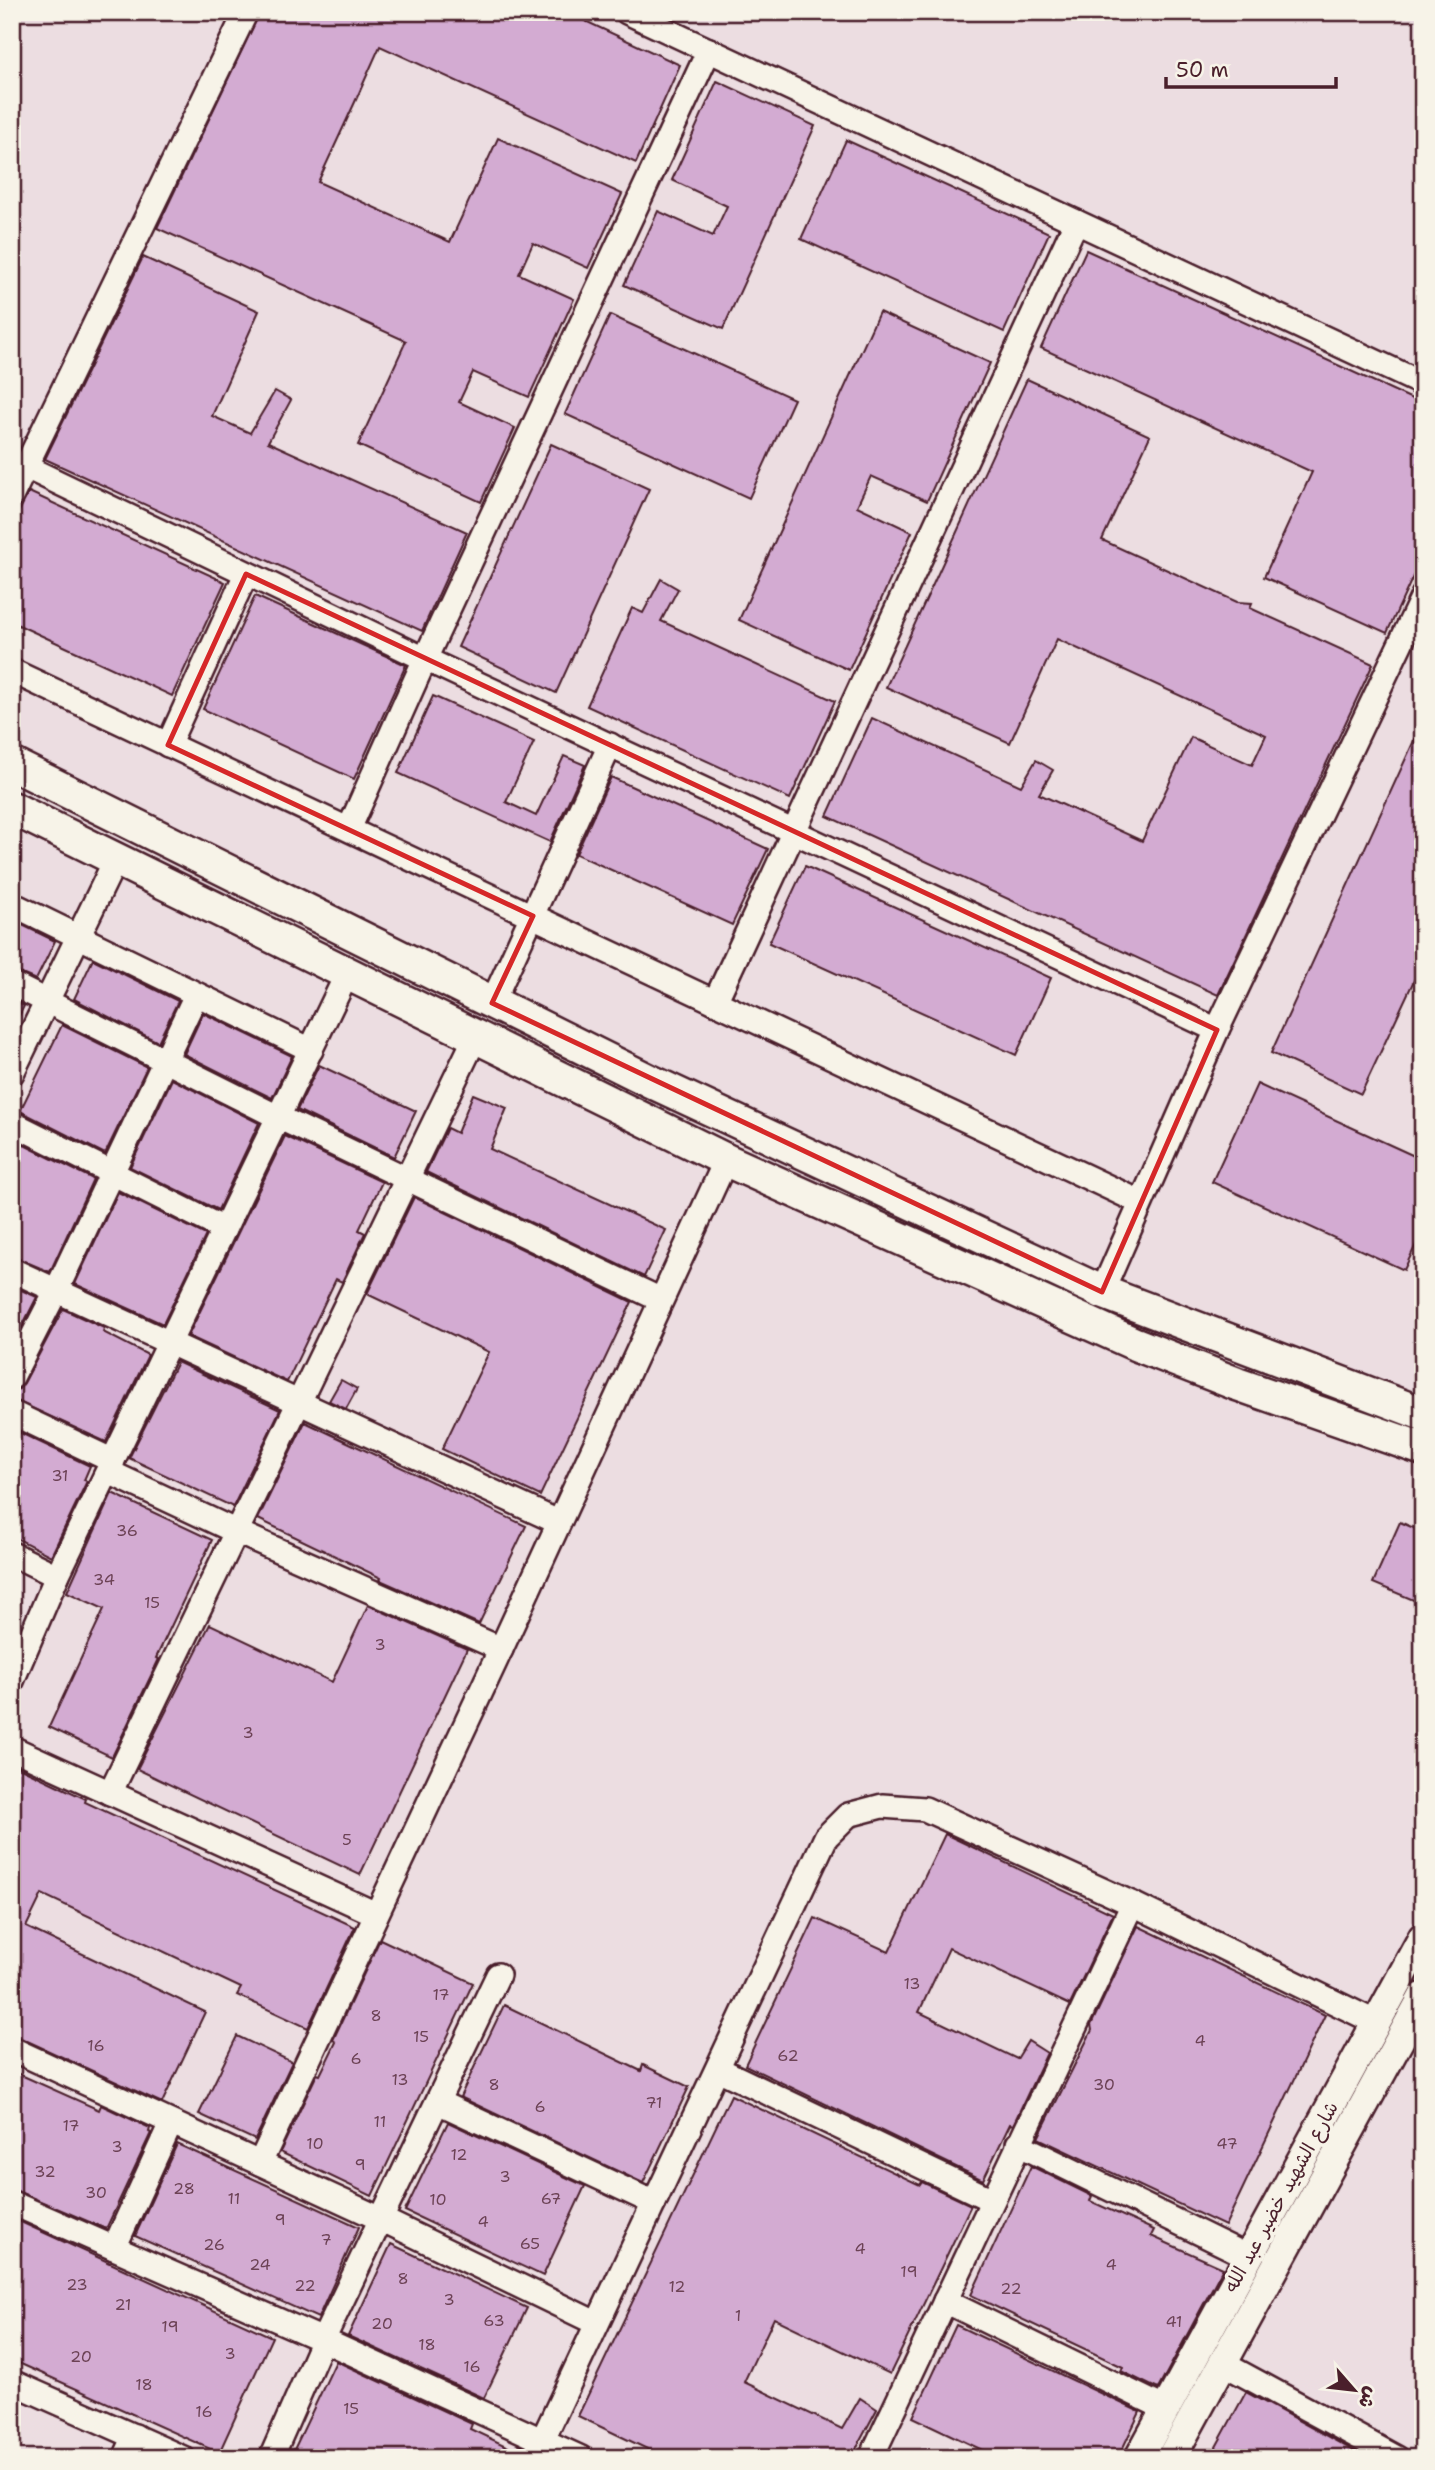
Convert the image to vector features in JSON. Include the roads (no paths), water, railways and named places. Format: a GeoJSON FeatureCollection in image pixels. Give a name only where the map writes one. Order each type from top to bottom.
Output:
{"type":"FeatureCollection","features":[{"type":"Feature","properties":{"kind":"highway"},"geometry":{"type":"LineString","coordinates":[[12,764],[650,1082],[1102,1292],[1423,1414]]}},
{"type":"Feature","properties":{"kind":"highway"},"geometry":{"type":"LineString","coordinates":[[12,808],[726,1160],[1135,1344],[1237,1384],[1423,1449]]}},
{"type":"Feature","properties":{"kind":"main road","name":"شارع الشهيد خضير عبد الله"},"geometry":{"type":"LineString","coordinates":[[1171,2458],[1406,2009],[1423,1937]]}},
{"type":"Feature","properties":{"kind":"main road","name":"شارع الشهيد خضير عبد الله"},"geometry":{"type":"LineString","coordinates":[[1139,2458],[1247,2256],[1406,2009]]}},
{"type":"Feature","properties":{"kind":"street"},"geometry":{"type":"LineString","coordinates":[[12,495],[246,12]]}},
{"type":"Feature","properties":{"kind":"street"},"geometry":{"type":"LineString","coordinates":[[627,12],[1423,384]]}},
{"type":"Feature","properties":{"kind":"street"},"geometry":{"type":"LineString","coordinates":[[349,828],[709,50]]}},
{"type":"Feature","properties":{"kind":"street"},"geometry":{"type":"LineString","coordinates":[[715,1002],[1076,222]]}},
{"type":"Feature","properties":{"kind":"street"},"geometry":{"type":"LineString","coordinates":[[26,467],[425,659],[1217,1030]]}},
{"type":"Feature","properties":{"kind":"street"},"geometry":{"type":"LineString","coordinates":[[168,745],[246,573]]}},
{"type":"Feature","properties":{"kind":"street"},"geometry":{"type":"LineString","coordinates":[[1102,1292],[1217,1030],[1423,596]]}},
{"type":"Feature","properties":{"kind":"street"},"geometry":{"type":"LineString","coordinates":[[12,671],[1140,1202]]}},
{"type":"Feature","properties":{"kind":"street"},"geometry":{"type":"LineString","coordinates":[[492,1003],[610,745]]}},
{"type":"Feature","properties":{"kind":"street"},"geometry":{"type":"LineString","coordinates":[[12,1073],[116,859]]}},
{"type":"Feature","properties":{"kind":"street"},"geometry":{"type":"LineString","coordinates":[[12,904],[310,1050]]}},
{"type":"Feature","properties":{"kind":"street"},"geometry":{"type":"LineString","coordinates":[[12,1681],[57,1576],[347,974]]}},
{"type":"Feature","properties":{"kind":"street"},"geometry":{"type":"LineString","coordinates":[[12,984],[278,1117],[661,1300]]}},
{"type":"Feature","properties":{"kind":"street"},"geometry":{"type":"LineString","coordinates":[[12,1377],[56,1291],[196,995]]}},
{"type":"Feature","properties":{"kind":"street"},"geometry":{"type":"LineString","coordinates":[[110,1793],[475,1038]]}},
{"type":"Feature","properties":{"kind":"street"},"geometry":{"type":"LineString","coordinates":[[12,1123],[224,1229]]}},
{"type":"Feature","properties":{"kind":"street"},"geometry":{"type":"LineString","coordinates":[[260,2163],[726,1160]]}},
{"type":"Feature","properties":{"kind":"street"},"geometry":{"type":"LineString","coordinates":[[12,1270],[301,1401],[558,1522]]}},
{"type":"Feature","properties":{"kind":"street"},"geometry":{"type":"LineString","coordinates":[[12,1413],[237,1532],[501,1649]]}},
{"type":"Feature","properties":{"kind":"street"},"geometry":{"type":"LineString","coordinates":[[12,1554],[57,1576]]}},
{"type":"Feature","properties":{"kind":"street"},"geometry":{"type":"LineString","coordinates":[[12,1748],[376,1914]]}},
{"type":"Feature","properties":{"kind":"street"},"geometry":{"type":"LineString","coordinates":[[538,2449],[826,1837],[848,1815],[882,1806],[925,1809],[1133,1905],[1406,2009]]}},
{"type":"Feature","properties":{"kind":"street"},"geometry":{"type":"LineString","coordinates":[[871,2458],[1133,1905]]}},
{"type":"Feature","properties":{"kind":"street"},"geometry":{"type":"LineString","coordinates":[[271,2458],[323,2340],[498,1975]]}},
{"type":"Feature","properties":{"kind":"street"},"geometry":{"type":"LineString","coordinates":[[12,2049],[382,2219],[596,2323]]}},
{"type":"Feature","properties":{"kind":"street"},"geometry":{"type":"LineString","coordinates":[[718,2069],[992,2200]]}},
{"type":"Feature","properties":{"kind":"street"},"geometry":{"type":"LineString","coordinates":[[438,2102],[654,2203]]}},
{"type":"Feature","properties":{"kind":"street"},"geometry":{"type":"LineString","coordinates":[[114,2248],[171,2123]]}},
{"type":"Feature","properties":{"kind":"street"},"geometry":{"type":"LineString","coordinates":[[1018,2144],[1247,2256]]}},
{"type":"Feature","properties":{"kind":"street"},"geometry":{"type":"LineString","coordinates":[[12,2203],[323,2340],[538,2449],[581,2458]]}},
{"type":"Feature","properties":{"kind":"street"},"geometry":{"type":"LineString","coordinates":[[945,2301],[1166,2409]]}},
{"type":"Feature","properties":{"kind":"street"},"geometry":{"type":"LineString","coordinates":[[1222,2363],[1397,2458]]}},
{"type":"Feature","properties":{"kind":"street"},"geometry":{"type":"LineString","coordinates":[[12,2382],[183,2458]]}},
{"type":"Feature","properties":{"kind":"street"},"geometry":{"type":"LineString","coordinates":[[125,2458],[135,2436]]}}]}
